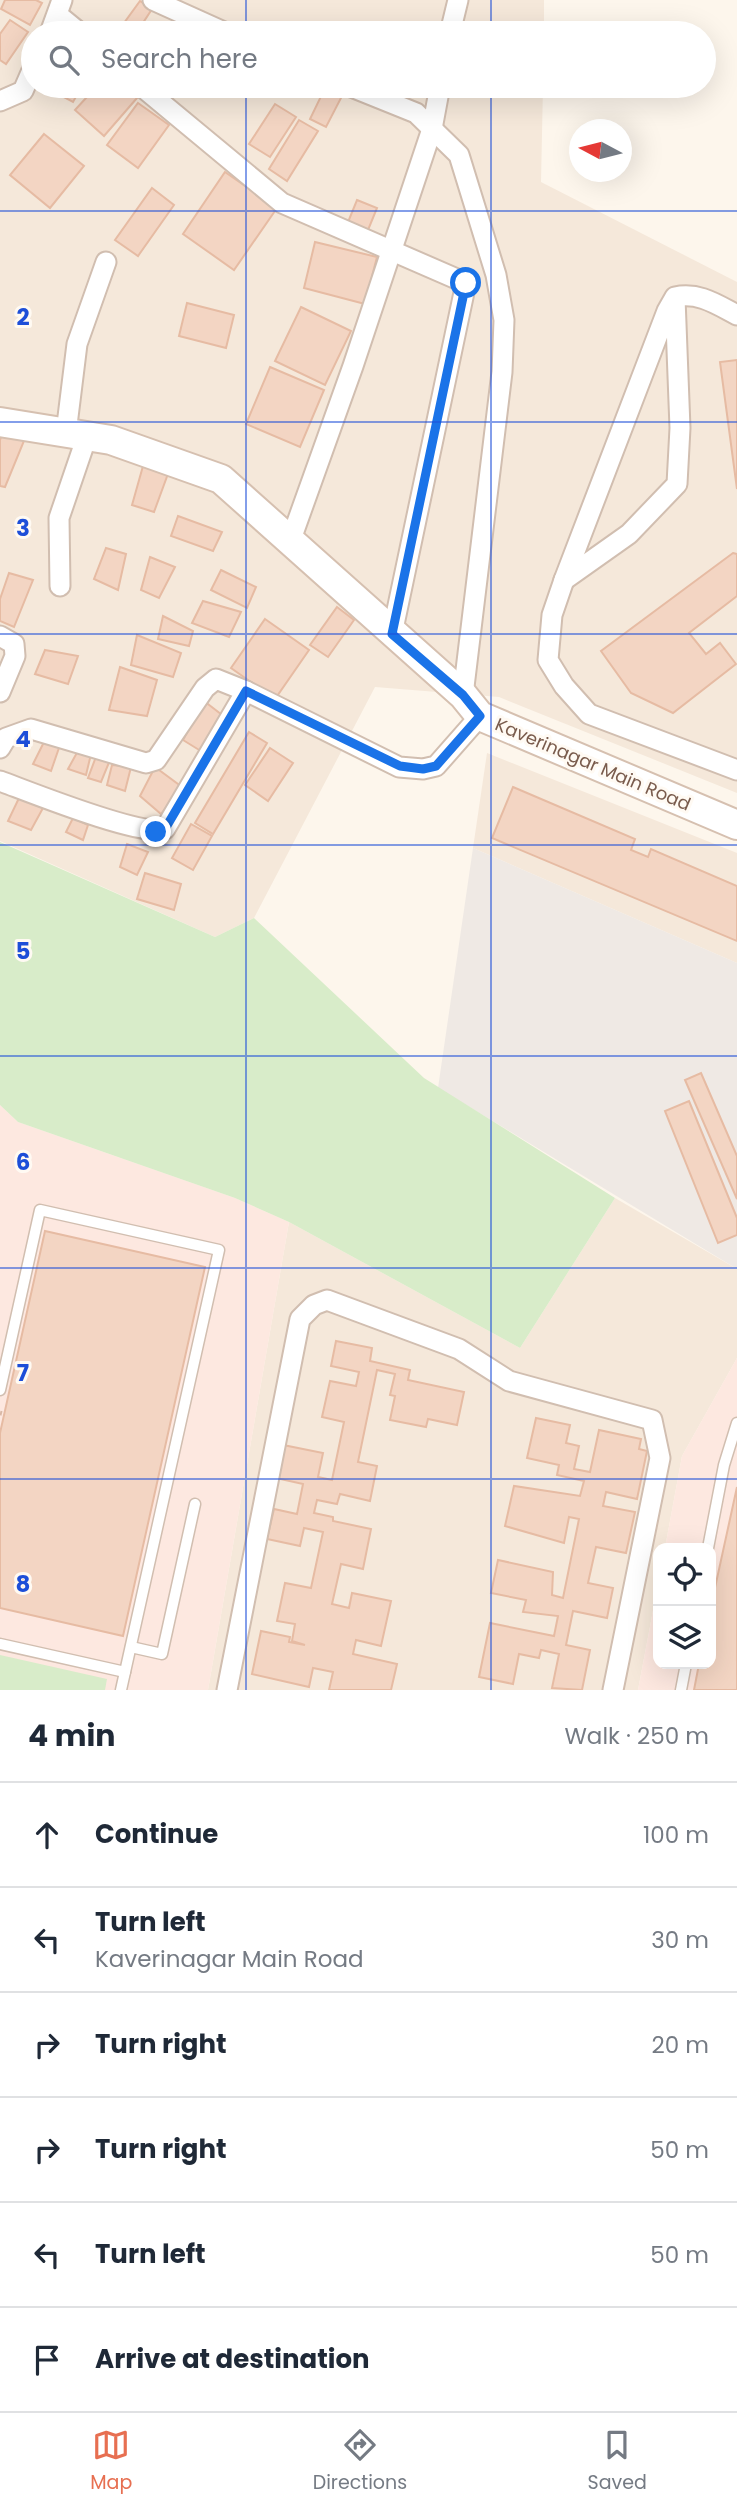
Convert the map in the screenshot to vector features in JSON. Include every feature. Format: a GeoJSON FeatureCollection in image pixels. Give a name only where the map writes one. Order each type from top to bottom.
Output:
{"type":"FeatureCollection","features":[{"type":"Feature","properties":{"kind":"street"},"geometry":{"type":"LineString","coordinates":[[153,0],[199,21]]}},
{"type":"Feature","properties":{"kind":"street"},"geometry":{"type":"LineString","coordinates":[[453,21],[458,0]]}},
{"type":"Feature","properties":{"kind":"street"},"geometry":{"type":"LineString","coordinates":[[60,7],[71,21]]}},
{"type":"Feature","properties":{"kind":"street"},"geometry":{"type":"LineString","coordinates":[[0,101],[21,92]]}},
{"type":"Feature","properties":{"kind":"street"},"geometry":{"type":"LineString","coordinates":[[155,98],[282,203],[466,283],[392,634]]}},
{"type":"Feature","properties":{"kind":"street"},"geometry":{"type":"LineString","coordinates":[[0,748],[6,738],[31,729],[146,762],[156,760],[205,688],[216,680],[246,691],[400,766],[423,769],[436,766],[472,705],[502,372],[504,320],[496,275],[460,155],[416,113],[379,98]]}},
{"type":"Feature","properties":{"kind":"street"},"geometry":{"type":"LineString","coordinates":[[290,542],[353,366],[432,129],[438,98]]}},
{"type":"Feature","properties":{"kind":"street"},"geometry":{"type":"LineString","coordinates":[[60,586],[59,518],[77,435],[77,344],[106,262]]}},
{"type":"Feature","properties":{"kind":"street"},"geometry":{"type":"LineString","coordinates":[[675,297],[702,297],[737,315]]}},
{"type":"Feature","properties":{"kind":"street"},"geometry":{"type":"LineString","coordinates":[[675,297],[667,311],[564,580],[552,615],[548,660],[589,714],[737,770]]}},
{"type":"Feature","properties":{"kind":"street"},"geometry":{"type":"LineString","coordinates":[[564,580],[629,534],[677,484],[680,428],[675,297]]}},
{"type":"Feature","properties":{"kind":"street","name":"Kaverinagar Main Road"},"geometry":{"type":"LineString","coordinates":[[0,422],[111,440],[221,479],[472,705],[737,825]]}},
{"type":"Feature","properties":{"kind":"street"},"geometry":{"type":"LineString","coordinates":[[0,636],[14,644],[15,656],[0,692]]}},
{"type":"Feature","properties":{"kind":"street"},"geometry":{"type":"LineString","coordinates":[[0,781],[118,821],[156,832],[165,829],[246,691]]}},
{"type":"Feature","properties":{"kind":"street"},"geometry":{"type":"LineString","coordinates":[[227,1690],[300,1319],[314,1305],[327,1300],[459,1349],[509,1381],[652,1420],[660,1458],[613,1690]]}},
{"type":"Feature","properties":{"kind":"lane"},"geometry":{"type":"LineString","coordinates":[[0,1390],[40,1210],[219,1250],[121,1690]]}},
{"type":"Feature","properties":{"kind":"lane"},"geometry":{"type":"LineString","coordinates":[[709,1543],[724,1465],[737,1423]]}},
{"type":"Feature","properties":{"kind":"lane"},"geometry":{"type":"LineString","coordinates":[[131,1647],[162,1654],[195,1504]]}},
{"type":"Feature","properties":{"kind":"lane"},"geometry":{"type":"LineString","coordinates":[[0,1644],[125,1672]]}},
{"type":"Feature","properties":{"kind":"lane"},"geometry":{"type":"LineString","coordinates":[[681,1690],[686,1669]]}},
{"type":"Feature","properties":{"kind":"shaded area"},"geometry":{"type":"Polygon","coordinates":[[[0,0],[544,0],[544,21],[21,21],[21,98],[543,98],[541,182],[737,282],[737,793],[499,697],[375,687],[254,918],[215,937],[0,841],[0,0]]]}},
{"type":"Feature","properties":{"kind":"shaded area"},"geometry":{"type":"Polygon","coordinates":[[[487,753],[737,853],[737,963],[473,848],[487,753]]]}},
{"type":"Feature","properties":{"kind":"shaded area"},"geometry":{"type":"Polygon","coordinates":[[[473,848],[737,963],[737,1269],[438,1088],[473,848]]]}},
{"type":"Feature","properties":{"kind":"shaded area"},"geometry":{"type":"Polygon","coordinates":[[[0,1105],[18,1122],[235,1198],[289,1222],[208,1690],[0,1690],[0,1105]]]}},
{"type":"Feature","properties":{"kind":"shaded area"},"geometry":{"type":"Polygon","coordinates":[[[615,1198],[737,1269],[737,1358],[682,1456],[666,1543],[653,1543],[653,1610],[638,1690],[208,1690],[289,1222],[520,1348],[615,1198]]]}},
{"type":"Feature","properties":{"kind":"shaded area"},"geometry":{"type":"Polygon","coordinates":[[[737,1358],[737,1690],[638,1690],[653,1610],[653,1669],[716,1669],[716,1543],[666,1543],[682,1456],[737,1358]]]}},
{"type":"Feature","properties":{"kind":"green space"},"geometry":{"type":"Polygon","coordinates":[[[0,842],[215,937],[254,918],[424,1078],[615,1198],[520,1348],[289,1222],[235,1198],[18,1122],[0,1105],[0,842]]]}},
{"type":"Feature","properties":{"kind":"green space"},"geometry":{"type":"Polygon","coordinates":[[[0,1655],[107,1679],[105,1690],[0,1690],[0,1655]]]}},
{"type":"Feature","properties":{"kind":"building"},"geometry":{"type":"Polygon","coordinates":[[[5,0],[36,0],[42,3],[32,21],[23,21],[1,9],[5,0]]]}},
{"type":"Feature","properties":{"kind":"building"},"geometry":{"type":"Polygon","coordinates":[[[140,1],[152,9],[144,21],[125,21],[140,1]]]}},
{"type":"Feature","properties":{"kind":"building"},"geometry":{"type":"Polygon","coordinates":[[[10,20],[21,27],[21,42],[6,64],[0,60],[0,34],[10,20]]]}},
{"type":"Feature","properties":{"kind":"building"},"geometry":{"type":"Polygon","coordinates":[[[86,98],[137,98],[104,136],[75,110],[86,98]]]}},
{"type":"Feature","properties":{"kind":"building"},"geometry":{"type":"Polygon","coordinates":[[[320,98],[341,98],[326,127],[310,119],[320,98]]]}},
{"type":"Feature","properties":{"kind":"building"},"geometry":{"type":"Polygon","coordinates":[[[138,103],[169,125],[138,168],[107,145],[138,103]]]}},
{"type":"Feature","properties":{"kind":"building"},"geometry":{"type":"Polygon","coordinates":[[[275,104],[296,117],[270,157],[249,144],[275,104]]]}},
{"type":"Feature","properties":{"kind":"building"},"geometry":{"type":"Polygon","coordinates":[[[299,120],[318,131],[287,181],[269,169],[299,120]]]}},
{"type":"Feature","properties":{"kind":"building"},"geometry":{"type":"Polygon","coordinates":[[[44,134],[84,166],[50,208],[10,175],[44,134]]]}},
{"type":"Feature","properties":{"kind":"building"},"geometry":{"type":"Polygon","coordinates":[[[225,172],[277,208],[234,270],[183,234],[225,172]]]}},
{"type":"Feature","properties":{"kind":"building"},"geometry":{"type":"Polygon","coordinates":[[[152,188],[174,205],[138,256],[115,240],[152,188]]]}},
{"type":"Feature","properties":{"kind":"building"},"geometry":{"type":"Polygon","coordinates":[[[357,200],[377,208],[366,235],[346,227],[357,200]]]}},
{"type":"Feature","properties":{"kind":"building"},"geometry":{"type":"Polygon","coordinates":[[[315,242],[377,257],[365,304],[304,288],[315,242]]]}},
{"type":"Feature","properties":{"kind":"building"},"geometry":{"type":"Polygon","coordinates":[[[187,303],[234,315],[226,348],[179,336],[187,303]]]}},
{"type":"Feature","properties":{"kind":"building"},"geometry":{"type":"Polygon","coordinates":[[[301,307],[351,331],[325,385],[275,361],[301,307]]]}},
{"type":"Feature","properties":{"kind":"building"},"geometry":{"type":"Polygon","coordinates":[[[737,360],[737,489],[720,362],[737,360]]]}},
{"type":"Feature","properties":{"kind":"building"},"geometry":{"type":"Polygon","coordinates":[[[270,367],[324,390],[300,447],[246,424],[270,367]]]}},
{"type":"Feature","properties":{"kind":"building"},"geometry":{"type":"Polygon","coordinates":[[[4,430],[26,436],[5,487],[0,486],[0,440],[4,430]]]}},
{"type":"Feature","properties":{"kind":"building"},"geometry":{"type":"Polygon","coordinates":[[[145,459],[169,471],[154,512],[132,505],[145,459]]]}},
{"type":"Feature","properties":{"kind":"building"},"geometry":{"type":"Polygon","coordinates":[[[178,516],[222,532],[213,551],[171,536],[178,516]]]}},
{"type":"Feature","properties":{"kind":"building"},"geometry":{"type":"Polygon","coordinates":[[[106,548],[126,554],[118,590],[94,579],[106,548]]]}},
{"type":"Feature","properties":{"kind":"building"},"geometry":{"type":"Polygon","coordinates":[[[733,553],[737,554],[737,596],[689,633],[706,654],[720,643],[736,664],[673,713],[631,693],[601,651],[733,553]]]}},
{"type":"Feature","properties":{"kind":"building"},"geometry":{"type":"Polygon","coordinates":[[[150,557],[175,567],[159,598],[141,590],[150,557]]]}},
{"type":"Feature","properties":{"kind":"building"},"geometry":{"type":"Polygon","coordinates":[[[221,570],[256,587],[247,608],[211,590],[221,570]]]}},
{"type":"Feature","properties":{"kind":"building"},"geometry":{"type":"Polygon","coordinates":[[[9,573],[33,580],[14,627],[0,621],[0,599],[9,573]]]}},
{"type":"Feature","properties":{"kind":"building"},"geometry":{"type":"Polygon","coordinates":[[[203,601],[241,612],[229,637],[192,623],[203,601]]]}},
{"type":"Feature","properties":{"kind":"building"},"geometry":{"type":"Polygon","coordinates":[[[337,607],[354,620],[328,657],[310,645],[337,607]]]}},
{"type":"Feature","properties":{"kind":"building"},"geometry":{"type":"Polygon","coordinates":[[[163,616],[193,631],[189,646],[158,639],[163,616]]]}},
{"type":"Feature","properties":{"kind":"building"},"geometry":{"type":"Polygon","coordinates":[[[265,619],[309,650],[275,699],[231,668],[265,619]]]}},
{"type":"Feature","properties":{"kind":"building"},"geometry":{"type":"Polygon","coordinates":[[[137,635],[181,653],[173,677],[131,665],[137,635]]]}},
{"type":"Feature","properties":{"kind":"building"},"geometry":{"type":"Polygon","coordinates":[[[45,650],[78,656],[68,684],[35,674],[45,650]]]}},
{"type":"Feature","properties":{"kind":"building"},"geometry":{"type":"Polygon","coordinates":[[[120,667],[157,680],[147,716],[109,710],[120,667]]]}},
{"type":"Feature","properties":{"kind":"building"},"geometry":{"type":"Polygon","coordinates":[[[204,701],[226,718],[204,753],[183,740],[204,701]]]}},
{"type":"Feature","properties":{"kind":"building"},"geometry":{"type":"Polygon","coordinates":[[[249,732],[267,743],[213,834],[195,823],[249,732]]]}},
{"type":"Feature","properties":{"kind":"building"},"geometry":{"type":"Polygon","coordinates":[[[45,740],[60,745],[51,771],[33,764],[45,740]]]}},
{"type":"Feature","properties":{"kind":"building"},"geometry":{"type":"Polygon","coordinates":[[[270,748],[293,763],[268,801],[245,785],[270,748]]]}},
{"type":"Feature","properties":{"kind":"building"},"geometry":{"type":"Polygon","coordinates":[[[79,749],[91,754],[86,775],[68,769],[79,749]]]}},
{"type":"Feature","properties":{"kind":"building"},"geometry":{"type":"Polygon","coordinates":[[[97,754],[110,760],[101,782],[88,778],[97,754]]]}},
{"type":"Feature","properties":{"kind":"building"},"geometry":{"type":"Polygon","coordinates":[[[112,765],[131,767],[125,791],[107,785],[112,765]]]}},
{"type":"Feature","properties":{"kind":"building"},"geometry":{"type":"Polygon","coordinates":[[[155,767],[182,787],[161,814],[140,796],[155,767]]]}},
{"type":"Feature","properties":{"kind":"building"},"geometry":{"type":"Polygon","coordinates":[[[513,787],[635,839],[631,850],[648,857],[651,849],[737,886],[737,941],[492,838],[513,787]]]}},
{"type":"Feature","properties":{"kind":"building"},"geometry":{"type":"Polygon","coordinates":[[[19,798],[43,808],[31,830],[8,821],[19,798]]]}},
{"type":"Feature","properties":{"kind":"building"},"geometry":{"type":"Polygon","coordinates":[[[73,818],[88,825],[83,840],[66,832],[73,818]]]}},
{"type":"Feature","properties":{"kind":"building"},"geometry":{"type":"Polygon","coordinates":[[[191,824],[212,836],[193,870],[172,858],[191,824]]]}},
{"type":"Feature","properties":{"kind":"building"},"geometry":{"type":"Polygon","coordinates":[[[127,844],[148,852],[137,875],[120,867],[127,844]]]}},
{"type":"Feature","properties":{"kind":"building"},"geometry":{"type":"Polygon","coordinates":[[[145,873],[181,884],[174,910],[137,899],[145,873]]]}},
{"type":"Feature","properties":{"kind":"building"},"geometry":{"type":"Polygon","coordinates":[[[701,1073],[737,1156],[737,1199],[685,1080],[701,1073]]]}},
{"type":"Feature","properties":{"kind":"building"},"geometry":{"type":"Polygon","coordinates":[[[689,1101],[737,1218],[737,1235],[718,1243],[665,1111],[689,1101]]]}},
{"type":"Feature","properties":{"kind":"building"},"geometry":{"type":"Polygon","coordinates":[[[45,1231],[205,1267],[123,1636],[0,1608],[0,1433],[45,1231]]]}},
{"type":"Feature","properties":{"kind":"building"},"geometry":{"type":"Polygon","coordinates":[[[336,1341],[372,1348],[370,1361],[410,1370],[408,1380],[464,1392],[457,1425],[428,1419],[426,1427],[390,1420],[395,1396],[390,1395],[395,1374],[377,1370],[358,1462],[377,1466],[370,1501],[340,1494],[337,1504],[317,1500],[314,1513],[333,1517],[333,1521],[371,1529],[363,1569],[341,1564],[332,1604],[349,1608],[352,1593],[391,1601],[381,1646],[356,1640],[353,1654],[397,1664],[391,1690],[329,1690],[333,1672],[313,1668],[309,1687],[252,1674],[261,1631],[290,1637],[289,1642],[305,1645],[292,1641],[295,1624],[277,1621],[285,1583],[311,1588],[323,1532],[304,1528],[300,1546],[267,1539],[274,1509],[297,1514],[303,1484],[276,1478],[283,1445],[323,1453],[318,1477],[332,1480],[344,1422],[322,1417],[330,1381],[356,1386],[359,1372],[331,1366],[336,1341]]]}},
{"type":"Feature","properties":{"kind":"building"},"geometry":{"type":"Polygon","coordinates":[[[536,1418],[570,1425],[566,1443],[579,1446],[574,1469],[590,1472],[599,1430],[641,1439],[639,1449],[647,1451],[637,1499],[606,1492],[603,1506],[635,1512],[626,1553],[596,1547],[588,1583],[613,1588],[607,1618],[573,1611],[566,1645],[590,1650],[582,1690],[552,1688],[559,1654],[541,1650],[539,1658],[519,1654],[513,1684],[479,1677],[490,1623],[554,1636],[558,1616],[523,1612],[526,1600],[491,1593],[498,1560],[553,1572],[552,1595],[563,1598],[579,1519],[569,1517],[564,1543],[505,1526],[514,1486],[580,1496],[584,1481],[557,1475],[559,1465],[527,1458],[536,1418]]]}},
{"type":"Feature","properties":{"kind":"building"},"geometry":{"type":"Polygon","coordinates":[[[737,1487],[737,1690],[694,1690],[698,1669],[716,1669],[716,1583],[737,1487]]]}},
{"type":"Feature","properties":{"kind":"route"},"geometry":{"type":"LineString","coordinates":[[156,832],[165,829],[246,691],[400,766],[423,769],[436,766],[480,716],[463,695],[392,634],[466,283]]}}]}
